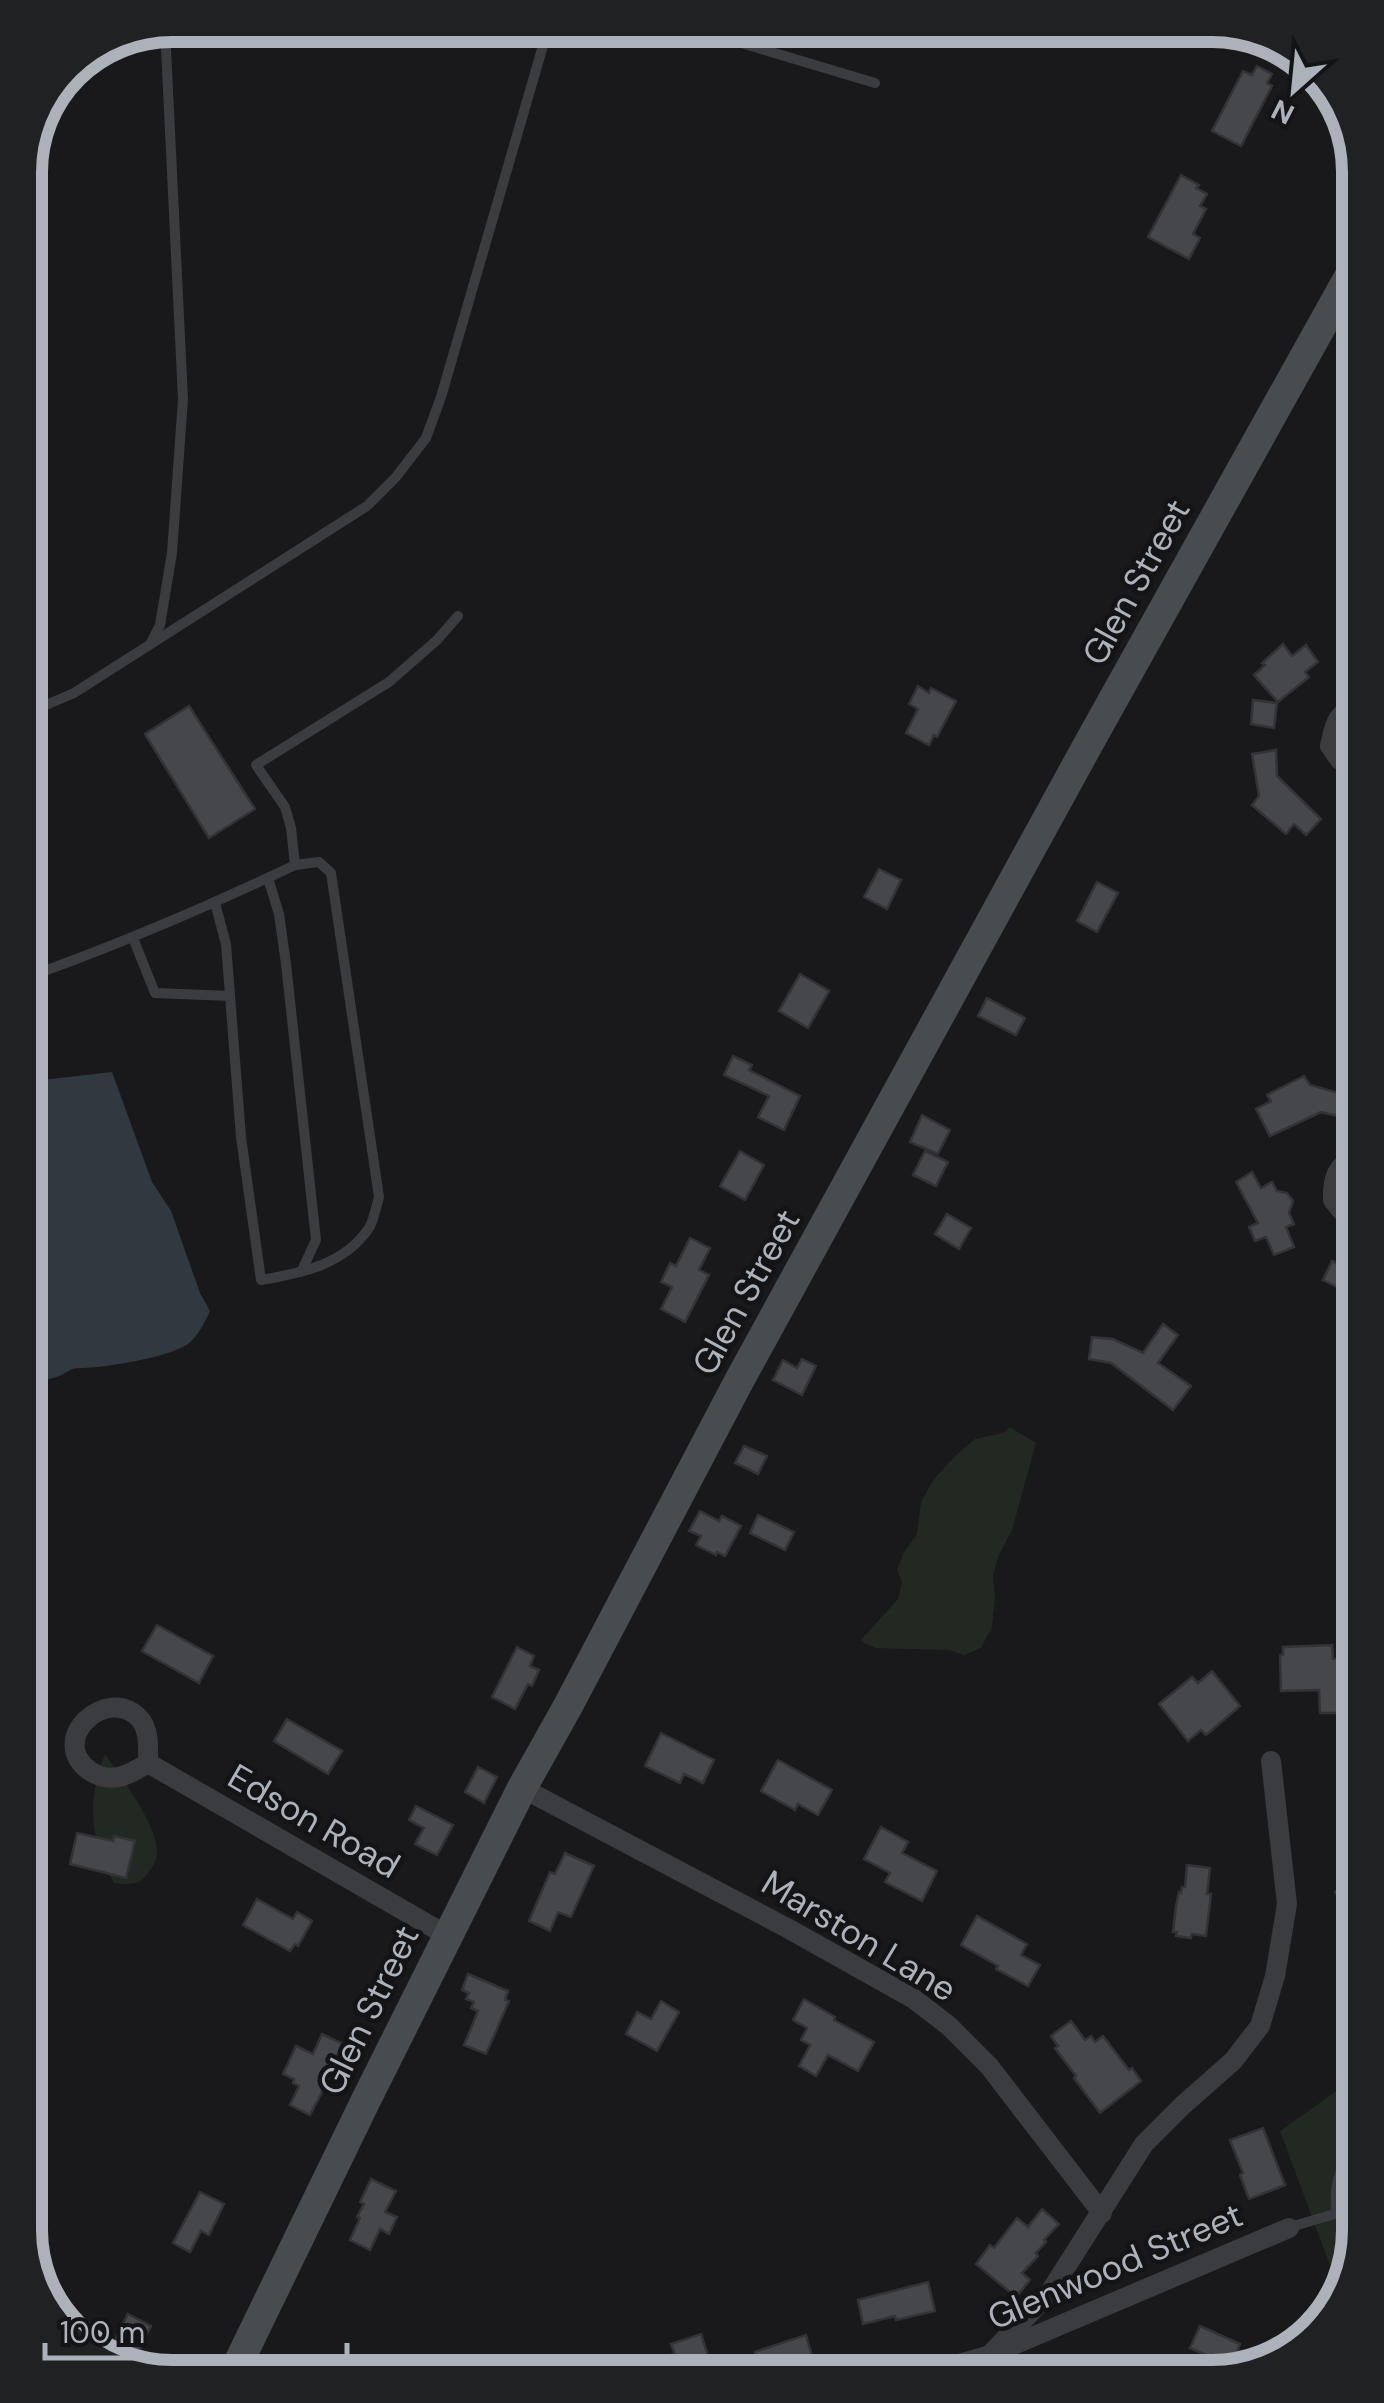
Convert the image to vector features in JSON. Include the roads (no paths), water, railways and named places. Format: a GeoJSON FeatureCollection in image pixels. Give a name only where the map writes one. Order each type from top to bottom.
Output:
{"type":"FeatureCollection","features":[{"type":"Feature","properties":{"kind":"street","name":"Glen Street"},"geometry":{"type":"LineString","coordinates":[[240,2360],[522,1788],[739,1381],[1093,736],[1342,312]]}},
{"type":"Feature","properties":{"kind":"street"},"geometry":{"type":"LineString","coordinates":[[1342,715],[1334,724],[1330,746],[1342,761]]}},
{"type":"Feature","properties":{"kind":"street"},"geometry":{"type":"LineString","coordinates":[[1342,1165],[1332,1181],[1332,1200],[1342,1210]]}},
{"type":"Feature","properties":{"kind":"street"},"geometry":{"type":"LineString","coordinates":[[990,2355],[1050,2292],[1144,2144],[1233,2060],[1260,2026],[1276,1976],[1287,1904],[1271,1761]]}},
{"type":"Feature","properties":{"kind":"street","name":"Edson Road"},"geometry":{"type":"LineString","coordinates":[[148,1763],[448,1936]]}},
{"type":"Feature","properties":{"kind":"street","name":"Marston Lane"},"geometry":{"type":"LineString","coordinates":[[522,1788],[914,1999],[949,2026],[989,2066],[1102,2213]]}},
{"type":"Feature","properties":{"kind":"street","name":"Glenwood Street"},"geometry":{"type":"LineString","coordinates":[[972,2360],[1288,2228]]}},
{"type":"Feature","properties":{"kind":"lane"},"geometry":{"type":"LineString","coordinates":[[43,706],[74,693],[366,506],[396,478],[426,438],[441,397],[543,42]]}},
{"type":"Feature","properties":{"kind":"lane"},"geometry":{"type":"LineString","coordinates":[[151,644],[160,624],[172,553],[183,400],[166,43]]}},
{"type":"Feature","properties":{"kind":"lane"},"geometry":{"type":"LineString","coordinates":[[740,43],[875,83]]}},
{"type":"Feature","properties":{"kind":"lane"},"geometry":{"type":"LineString","coordinates":[[295,865],[285,806],[256,764],[389,682],[458,616]]}},
{"type":"Feature","properties":{"kind":"lane"},"geometry":{"type":"LineString","coordinates":[[43,971],[216,903],[295,865],[319,862],[332,873],[378,1197],[371,1226],[350,1250],[324,1266],[261,1280],[241,1137],[226,944],[216,903]]}},
{"type":"Feature","properties":{"kind":"lane"},"geometry":{"type":"LineString","coordinates":[[268,878],[279,914],[286,964],[316,1240],[301,1272]]}},
{"type":"Feature","properties":{"kind":"lane"},"geometry":{"type":"LineString","coordinates":[[133,938],[155,993],[230,996]]}},
{"type":"Feature","properties":{"kind":"lane"},"geometry":{"type":"LineString","coordinates":[[1336,2212],[1337,2180],[1342,2167]]}},
{"type":"Feature","properties":{"kind":"lane"},"geometry":{"type":"LineString","coordinates":[[1288,2228],[1342,2211]]}}]}
